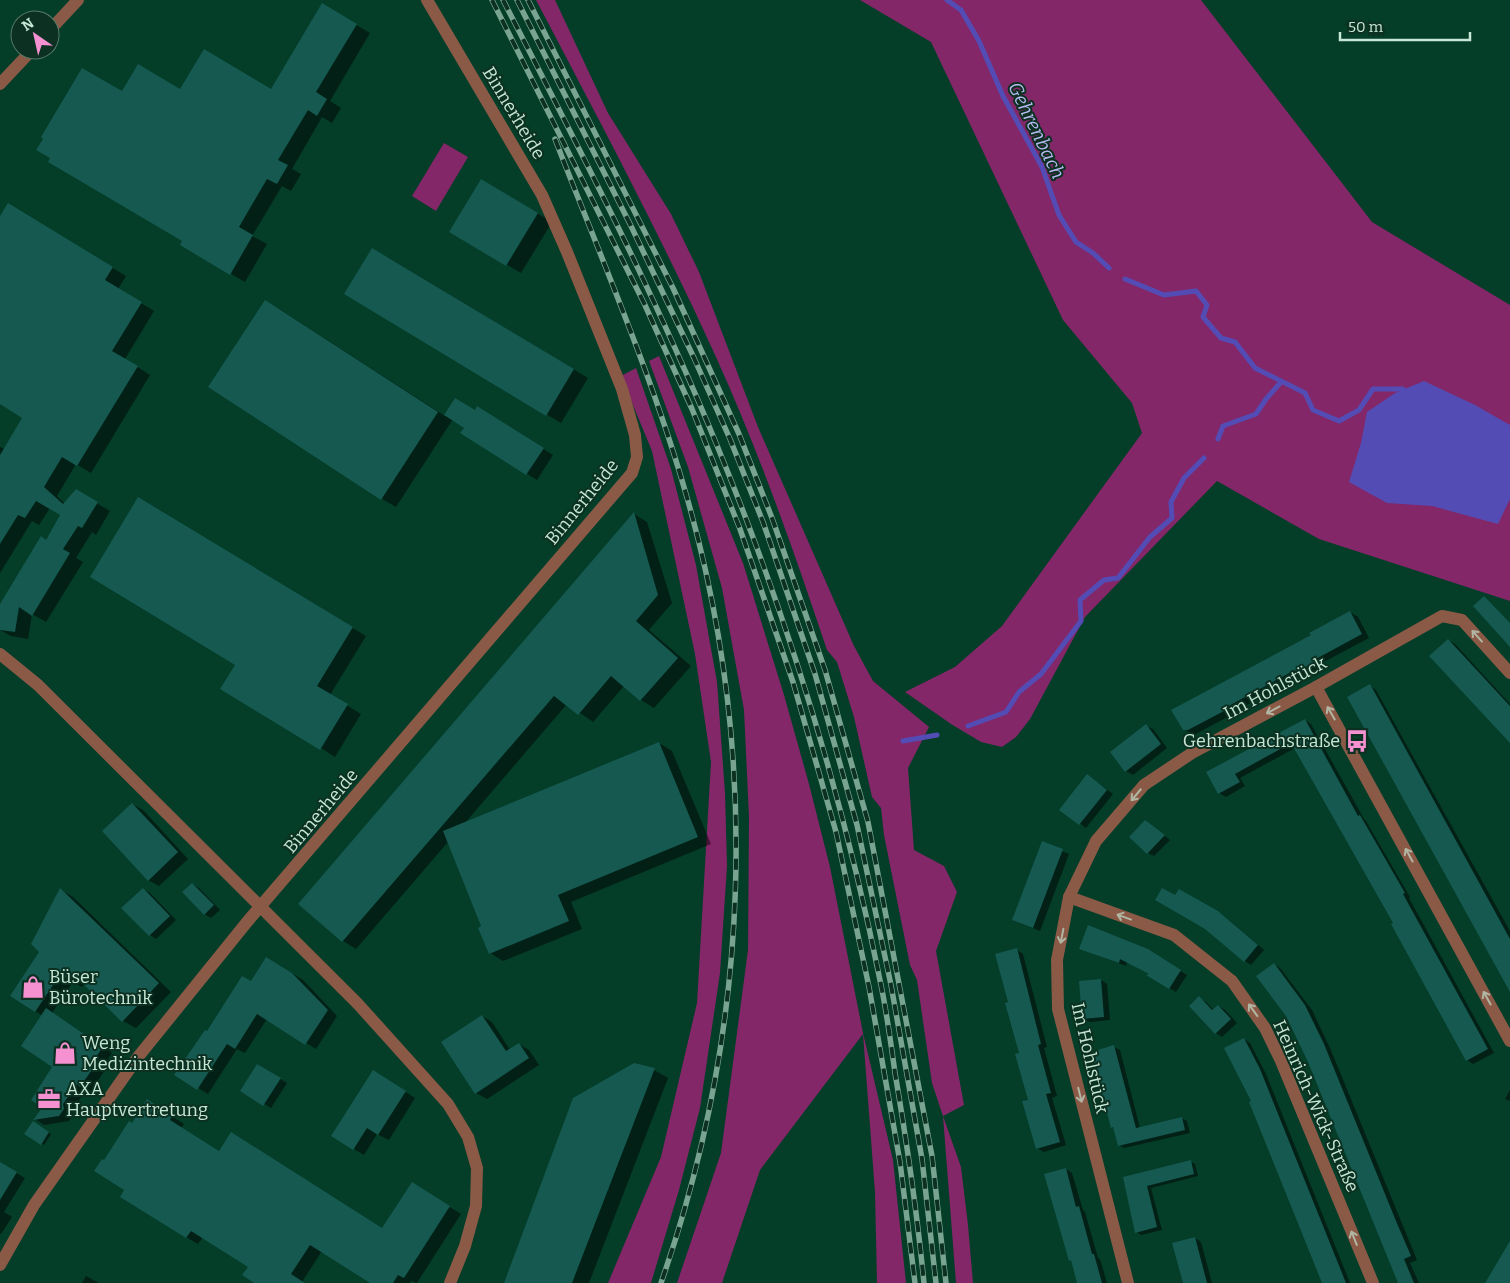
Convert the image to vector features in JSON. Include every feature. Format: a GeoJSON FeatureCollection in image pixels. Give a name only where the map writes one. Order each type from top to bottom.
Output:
{"type":"FeatureCollection","features":[{"type":"Feature","properties":{"kind":"street"},"geometry":{"type":"LineString","coordinates":[[60,19],[78,0]]}},
{"type":"Feature","properties":{"kind":"street","name":"Binnerheide"},"geometry":{"type":"LineString","coordinates":[[0,1265],[34,1205],[138,1057],[247,922],[632,473],[637,457],[635,435],[622,389],[567,252],[542,195],[430,1]]}},
{"type":"Feature","properties":{"kind":"street"},"geometry":{"type":"LineString","coordinates":[[0,84],[23,60]]}},
{"type":"Feature","properties":{"kind":"street","name":"Im Hohlstück"},"geometry":{"type":"LineString","coordinates":[[1128,1283],[1058,1009],[1057,960],[1069,897],[1096,841],[1144,785],[1192,753],[1316,687],[1442,616],[1462,620],[1510,672]]}},
{"type":"Feature","properties":{"kind":"street"},"geometry":{"type":"LineString","coordinates":[[0,654],[38,685],[358,1004],[448,1104],[468,1137],[477,1168],[476,1206],[465,1246],[450,1283]]}},
{"type":"Feature","properties":{"kind":"street"},"geometry":{"type":"LineString","coordinates":[[1316,687],[1509,1037]]}},
{"type":"Feature","properties":{"kind":"street","name":"Heinrich-Wick-Straße"},"geometry":{"type":"LineString","coordinates":[[1069,897],[1174,935],[1232,981],[1265,1028],[1277,1052],[1373,1283]]}},
{"type":"Feature","properties":{"kind":"shaded area"},"geometry":{"type":"Polygon","coordinates":[[[536,0],[555,0],[608,113],[671,214],[699,272],[758,427],[854,646],[873,681],[929,727],[908,768],[914,850],[944,866],[957,892],[936,951],[964,1105],[943,1116],[932,1083],[917,980],[910,965],[884,835],[881,808],[872,797],[854,717],[837,662],[827,650],[775,502],[747,429],[716,357],[651,222],[536,0]]]}},
{"type":"Feature","properties":{"kind":"shaded area"},"geometry":{"type":"Polygon","coordinates":[[[860,0],[1201,0],[1372,222],[1510,305],[1510,601],[1319,539],[1217,481],[1085,617],[1030,719],[1016,737],[1002,747],[981,742],[905,692],[955,667],[1002,626],[1142,433],[1132,403],[1063,320],[931,42],[860,0]]]}},
{"type":"Feature","properties":{"kind":"shaded area"},"geometry":{"type":"Polygon","coordinates":[[[444,143],[468,157],[436,211],[412,196],[444,143]]]}},
{"type":"Feature","properties":{"kind":"shaded area"},"geometry":{"type":"Polygon","coordinates":[[[659,356],[743,563],[784,695],[809,784],[830,867],[863,1033],[893,1160],[906,1283],[877,1283],[875,1192],[863,1034],[760,1170],[722,1283],[677,1283],[721,1153],[748,950],[749,817],[744,710],[722,588],[688,467],[649,361],[659,356]]]}},
{"type":"Feature","properties":{"kind":"shaded area"},"geometry":{"type":"Polygon","coordinates":[[[636,368],[671,469],[696,565],[717,682],[725,793],[727,866],[720,973],[700,1108],[679,1190],[651,1283],[608,1283],[661,1157],[697,1003],[711,762],[695,654],[652,451],[621,376],[636,368]]]}},
{"type":"Feature","properties":{"kind":"shaded area"},"geometry":{"type":"Polygon","coordinates":[[[1424,381],[1475,405],[1510,425],[1510,499],[1498,524],[1432,506],[1387,503],[1349,482],[1361,443],[1367,412],[1395,393],[1424,381]]]}},
{"type":"Feature","properties":{"kind":"shaded area"},"geometry":{"type":"Polygon","coordinates":[[[943,1116],[961,1167],[973,1283],[956,1283],[943,1116]]]}},
{"type":"Feature","properties":{"kind":"building"},"geometry":{"type":"Polygon","coordinates":[[[322,3],[357,24],[316,92],[327,99],[317,116],[308,110],[278,160],[288,165],[277,184],[267,179],[239,227],[253,235],[230,275],[180,245],[182,241],[48,162],[50,158],[36,150],[43,139],[41,137],[82,68],[122,91],[138,64],[180,89],[204,49],[271,89],[322,3]]]}},
{"type":"Feature","properties":{"kind":"building"},"geometry":{"type":"Polygon","coordinates":[[[481,179],[538,213],[506,266],[449,232],[481,179]]]}},
{"type":"Feature","properties":{"kind":"building"},"geometry":{"type":"Polygon","coordinates":[[[8,203],[113,267],[105,280],[142,302],[112,351],[138,366],[77,466],[62,457],[44,487],[63,504],[76,489],[98,502],[82,528],[78,526],[63,549],[70,553],[32,616],[19,607],[15,632],[0,630],[0,604],[41,536],[46,540],[60,515],[36,501],[25,518],[18,515],[0,544],[0,455],[22,418],[0,404],[0,216],[8,203]]]}},
{"type":"Feature","properties":{"kind":"building"},"geometry":{"type":"Polygon","coordinates":[[[372,248],[574,369],[546,416],[344,294],[372,248]]]}},
{"type":"Feature","properties":{"kind":"building"},"geometry":{"type":"Polygon","coordinates":[[[265,300],[438,412],[381,500],[208,387],[265,300]]]}},
{"type":"Feature","properties":{"kind":"building"},"geometry":{"type":"Polygon","coordinates":[[[455,398],[475,410],[477,406],[544,448],[526,475],[460,433],[464,428],[444,415],[455,398]]]}},
{"type":"Feature","properties":{"kind":"building"},"geometry":{"type":"Polygon","coordinates":[[[138,497],[353,627],[317,686],[348,704],[320,750],[220,689],[235,665],[90,577],[138,497]]]}},
{"type":"Feature","properties":{"kind":"building"},"geometry":{"type":"Polygon","coordinates":[[[634,512],[658,595],[636,621],[678,658],[640,701],[611,676],[578,715],[554,696],[342,942],[298,904],[634,512]]]}},
{"type":"Feature","properties":{"kind":"building"},"geometry":{"type":"Polygon","coordinates":[[[1484,596],[1510,623],[1510,647],[1473,606],[1484,596]]]}},
{"type":"Feature","properties":{"kind":"building"},"geometry":{"type":"Polygon","coordinates":[[[1350,611],[1362,634],[1314,660],[1315,662],[1296,672],[1295,670],[1223,709],[1224,711],[1188,730],[1183,730],[1171,710],[1311,635],[1309,633],[1350,611]]]}},
{"type":"Feature","properties":{"kind":"building"},"geometry":{"type":"Polygon","coordinates":[[[1448,639],[1510,706],[1510,743],[1429,656],[1448,639]]]}},
{"type":"Feature","properties":{"kind":"building"},"geometry":{"type":"Polygon","coordinates":[[[1370,684],[1510,939],[1510,992],[1347,697],[1370,684]]]}},
{"type":"Feature","properties":{"kind":"building"},"geometry":{"type":"Polygon","coordinates":[[[1305,719],[1358,816],[1360,815],[1405,893],[1403,894],[1488,1049],[1466,1061],[1391,924],[1393,923],[1291,743],[1235,774],[1240,782],[1218,794],[1206,772],[1305,719]]]}},
{"type":"Feature","properties":{"kind":"building"},"geometry":{"type":"Polygon","coordinates":[[[1146,724],[1161,744],[1125,772],[1110,752],[1146,724]]]}},
{"type":"Feature","properties":{"kind":"building"},"geometry":{"type":"Polygon","coordinates":[[[659,742],[698,837],[558,895],[569,921],[489,954],[478,928],[481,926],[443,831],[659,742]]]}},
{"type":"Feature","properties":{"kind":"building"},"geometry":{"type":"Polygon","coordinates":[[[1087,774],[1107,790],[1079,825],[1059,810],[1087,774]]]}},
{"type":"Feature","properties":{"kind":"building"},"geometry":{"type":"Polygon","coordinates":[[[132,803],[178,852],[148,881],[102,831],[132,803]]]}},
{"type":"Feature","properties":{"kind":"building"},"geometry":{"type":"Polygon","coordinates":[[[1145,820],[1165,835],[1147,854],[1129,837],[1145,820]]]}},
{"type":"Feature","properties":{"kind":"building"},"geometry":{"type":"Polygon","coordinates":[[[1042,841],[1063,849],[1033,928],[1012,920],[1042,841]]]}},
{"type":"Feature","properties":{"kind":"building"},"geometry":{"type":"Polygon","coordinates":[[[192,883],[214,905],[204,915],[182,892],[192,883]]]}},
{"type":"Feature","properties":{"kind":"building"},"geometry":{"type":"Polygon","coordinates":[[[60,888],[159,983],[122,1022],[74,975],[68,980],[61,973],[35,1012],[10,996],[39,952],[31,944],[60,888]]]}},
{"type":"Feature","properties":{"kind":"building"},"geometry":{"type":"Polygon","coordinates":[[[143,888],[170,916],[149,936],[121,908],[143,888]]]}},
{"type":"Feature","properties":{"kind":"building"},"geometry":{"type":"Polygon","coordinates":[[[1162,888],[1175,895],[1179,889],[1218,911],[1258,945],[1244,962],[1205,929],[1155,900],[1162,888]]]}},
{"type":"Feature","properties":{"kind":"building"},"geometry":{"type":"Polygon","coordinates":[[[1088,925],[1148,949],[1181,970],[1169,989],[1146,975],[1149,974],[1120,959],[1119,963],[1079,949],[1088,925]]]}},
{"type":"Feature","properties":{"kind":"building"},"geometry":{"type":"Polygon","coordinates":[[[1017,948],[1041,1044],[1038,1045],[1051,1093],[1046,1094],[1060,1142],[1036,1149],[1022,1101],[1028,1100],[1015,1054],[1019,1053],[1005,1003],[1008,1002],[995,954],[1017,948]]]}},
{"type":"Feature","properties":{"kind":"building"},"geometry":{"type":"Polygon","coordinates":[[[266,957],[292,973],[328,1010],[305,1045],[257,1014],[235,1049],[227,1044],[197,1090],[174,1075],[205,1030],[207,1031],[242,976],[251,981],[266,957]]]}},
{"type":"Feature","properties":{"kind":"building"},"geometry":{"type":"Polygon","coordinates":[[[1274,963],[1305,1005],[1324,1044],[1411,1256],[1404,1259],[1414,1283],[1398,1283],[1308,1062],[1286,1016],[1256,976],[1274,963]]]}},
{"type":"Feature","properties":{"kind":"building"},"geometry":{"type":"Polygon","coordinates":[[[1101,979],[1104,1017],[1082,1019],[1079,981],[1101,979]]]}},
{"type":"Feature","properties":{"kind":"building"},"geometry":{"type":"Polygon","coordinates":[[[1199,996],[1212,1010],[1218,1005],[1231,1019],[1215,1034],[1189,1006],[1199,996]]]}},
{"type":"Feature","properties":{"kind":"building","name":"Weng Medizintechnik"},"geometry":{"type":"Polygon","coordinates":[[[46,1008],[103,1047],[95,1058],[98,1061],[80,1087],[77,1084],[63,1104],[64,1109],[59,1116],[33,1120],[42,1108],[31,1100],[52,1067],[21,1046],[46,1008]]]}},
{"type":"Feature","properties":{"kind":"building"},"geometry":{"type":"Polygon","coordinates":[[[482,1015],[506,1051],[519,1043],[529,1058],[475,1094],[441,1042],[482,1015]]]}},
{"type":"Feature","properties":{"kind":"building"},"geometry":{"type":"Polygon","coordinates":[[[1244,1038],[1260,1069],[1346,1283],[1322,1283],[1249,1102],[1251,1101],[1224,1048],[1244,1038]]]}},
{"type":"Feature","properties":{"kind":"building"},"geometry":{"type":"Polygon","coordinates":[[[1114,1045],[1136,1128],[1182,1117],[1185,1130],[1118,1146],[1113,1127],[1111,1128],[1091,1052],[1114,1045]]]}},
{"type":"Feature","properties":{"kind":"building"},"geometry":{"type":"Polygon","coordinates":[[[634,1063],[655,1068],[572,1283],[504,1283],[573,1098],[634,1063]]]}},
{"type":"Feature","properties":{"kind":"building"},"geometry":{"type":"Polygon","coordinates":[[[257,1064],[281,1078],[263,1106],[240,1091],[257,1064]]]}},
{"type":"Feature","properties":{"kind":"building"},"geometry":{"type":"Polygon","coordinates":[[[373,1070],[406,1091],[378,1135],[367,1128],[353,1150],[331,1136],[373,1070]]]}},
{"type":"Feature","properties":{"kind":"building"},"geometry":{"type":"Polygon","coordinates":[[[147,1099],[172,1116],[170,1120],[219,1151],[231,1132],[382,1228],[412,1182],[450,1206],[404,1278],[398,1275],[393,1283],[370,1283],[310,1245],[291,1274],[305,1283],[254,1283],[242,1275],[248,1267],[191,1231],[186,1238],[120,1197],[124,1190],[94,1171],[102,1159],[104,1160],[129,1121],[132,1123],[147,1099]]]}},
{"type":"Feature","properties":{"kind":"building"},"geometry":{"type":"Polygon","coordinates":[[[33,1121],[49,1132],[41,1145],[24,1134],[33,1121]]]}},
{"type":"Feature","properties":{"kind":"building"},"geometry":{"type":"Polygon","coordinates":[[[1191,1160],[1194,1174],[1147,1186],[1157,1227],[1135,1233],[1123,1177],[1191,1160]]]}},
{"type":"Feature","properties":{"kind":"building"},"geometry":{"type":"Polygon","coordinates":[[[0,1162],[17,1172],[0,1200],[0,1162]]]}},
{"type":"Feature","properties":{"kind":"building"},"geometry":{"type":"Polygon","coordinates":[[[1066,1168],[1076,1207],[1079,1206],[1102,1283],[1077,1283],[1071,1260],[1069,1261],[1044,1174],[1066,1168]]]}},
{"type":"Feature","properties":{"kind":"building"},"geometry":{"type":"Polygon","coordinates":[[[1195,1237],[1207,1283],[1183,1283],[1172,1243],[1195,1237]]]}},
{"type":"Feature","properties":{"kind":"building"},"geometry":{"type":"Polygon","coordinates":[[[1510,1241],[1510,1283],[1485,1283],[1510,1241]]]}},
{"type":"Feature","properties":{"kind":"waterway","name":"Gehrenbach"},"geometry":{"type":"LineString","coordinates":[[947,0],[961,10],[979,41],[1003,96],[1042,167],[1059,215],[1076,242],[1093,253],[1109,268]]}},
{"type":"Feature","properties":{"kind":"waterway","name":"Gehrenbach"},"geometry":{"type":"LineString","coordinates":[[1125,279],[1164,295],[1196,291],[1207,305],[1203,317],[1221,338],[1235,342],[1255,368],[1305,393],[1313,410],[1339,421],[1359,410],[1373,389],[1403,389]]}},
{"type":"Feature","properties":{"kind":"waterway"},"geometry":{"type":"LineString","coordinates":[[1218,439],[1223,426],[1256,414],[1281,382]]}},
{"type":"Feature","properties":{"kind":"waterway"},"geometry":{"type":"LineString","coordinates":[[968,726],[1006,712],[1019,692],[1041,674],[1081,621],[1080,600],[1104,580],[1118,578],[1150,537],[1172,518],[1171,502],[1184,478],[1204,458]]}},
{"type":"Feature","properties":{"kind":"waterway"},"geometry":{"type":"LineString","coordinates":[[903,741],[937,735]]}},
{"type":"Feature","properties":{"kind":"railway"},"geometry":{"type":"LineString","coordinates":[[492,0],[644,303],[692,409],[740,529],[793,682],[836,832],[869,987],[900,1162],[915,1283]]}},
{"type":"Feature","properties":{"kind":"railway"},"geometry":{"type":"LineString","coordinates":[[503,0],[641,275],[692,387],[716,443],[767,576],[812,710],[850,847],[881,985],[908,1152],[924,1283]]}},
{"type":"Feature","properties":{"kind":"railway"},"geometry":{"type":"LineString","coordinates":[[517,0],[631,226],[730,439],[763,522],[815,674],[857,825],[891,985],[922,1159],[936,1283]]}},
{"type":"Feature","properties":{"kind":"railway"},"geometry":{"type":"LineString","coordinates":[[528,0],[673,288],[739,434],[772,518],[825,670],[868,822],[932,1156],[946,1283]]}},
{"type":"Feature","properties":{"kind":"railway"},"geometry":{"type":"LineString","coordinates":[[555,139],[643,363],[674,455],[688,501],[711,599],[727,697],[735,795],[735,894],[728,992],[713,1090],[691,1187],[661,1283]]}},
{"type":"Feature","properties":{"kind":"place","name":"Gehrenbachstraße"},"geometry":{"type":"Point","coordinates":[1357,741]}},
{"type":"Feature","properties":{"kind":"place","name":"Büser Bürotechnik"},"geometry":{"type":"Point","coordinates":[33,987]}},
{"type":"Feature","properties":{"kind":"place","name":"Weng Medizintechnik"},"geometry":{"type":"Point","coordinates":[65,1053]}},
{"type":"Feature","properties":{"kind":"place","name":"AXA Hauptvertretung"},"geometry":{"type":"Point","coordinates":[49,1099]}}]}
